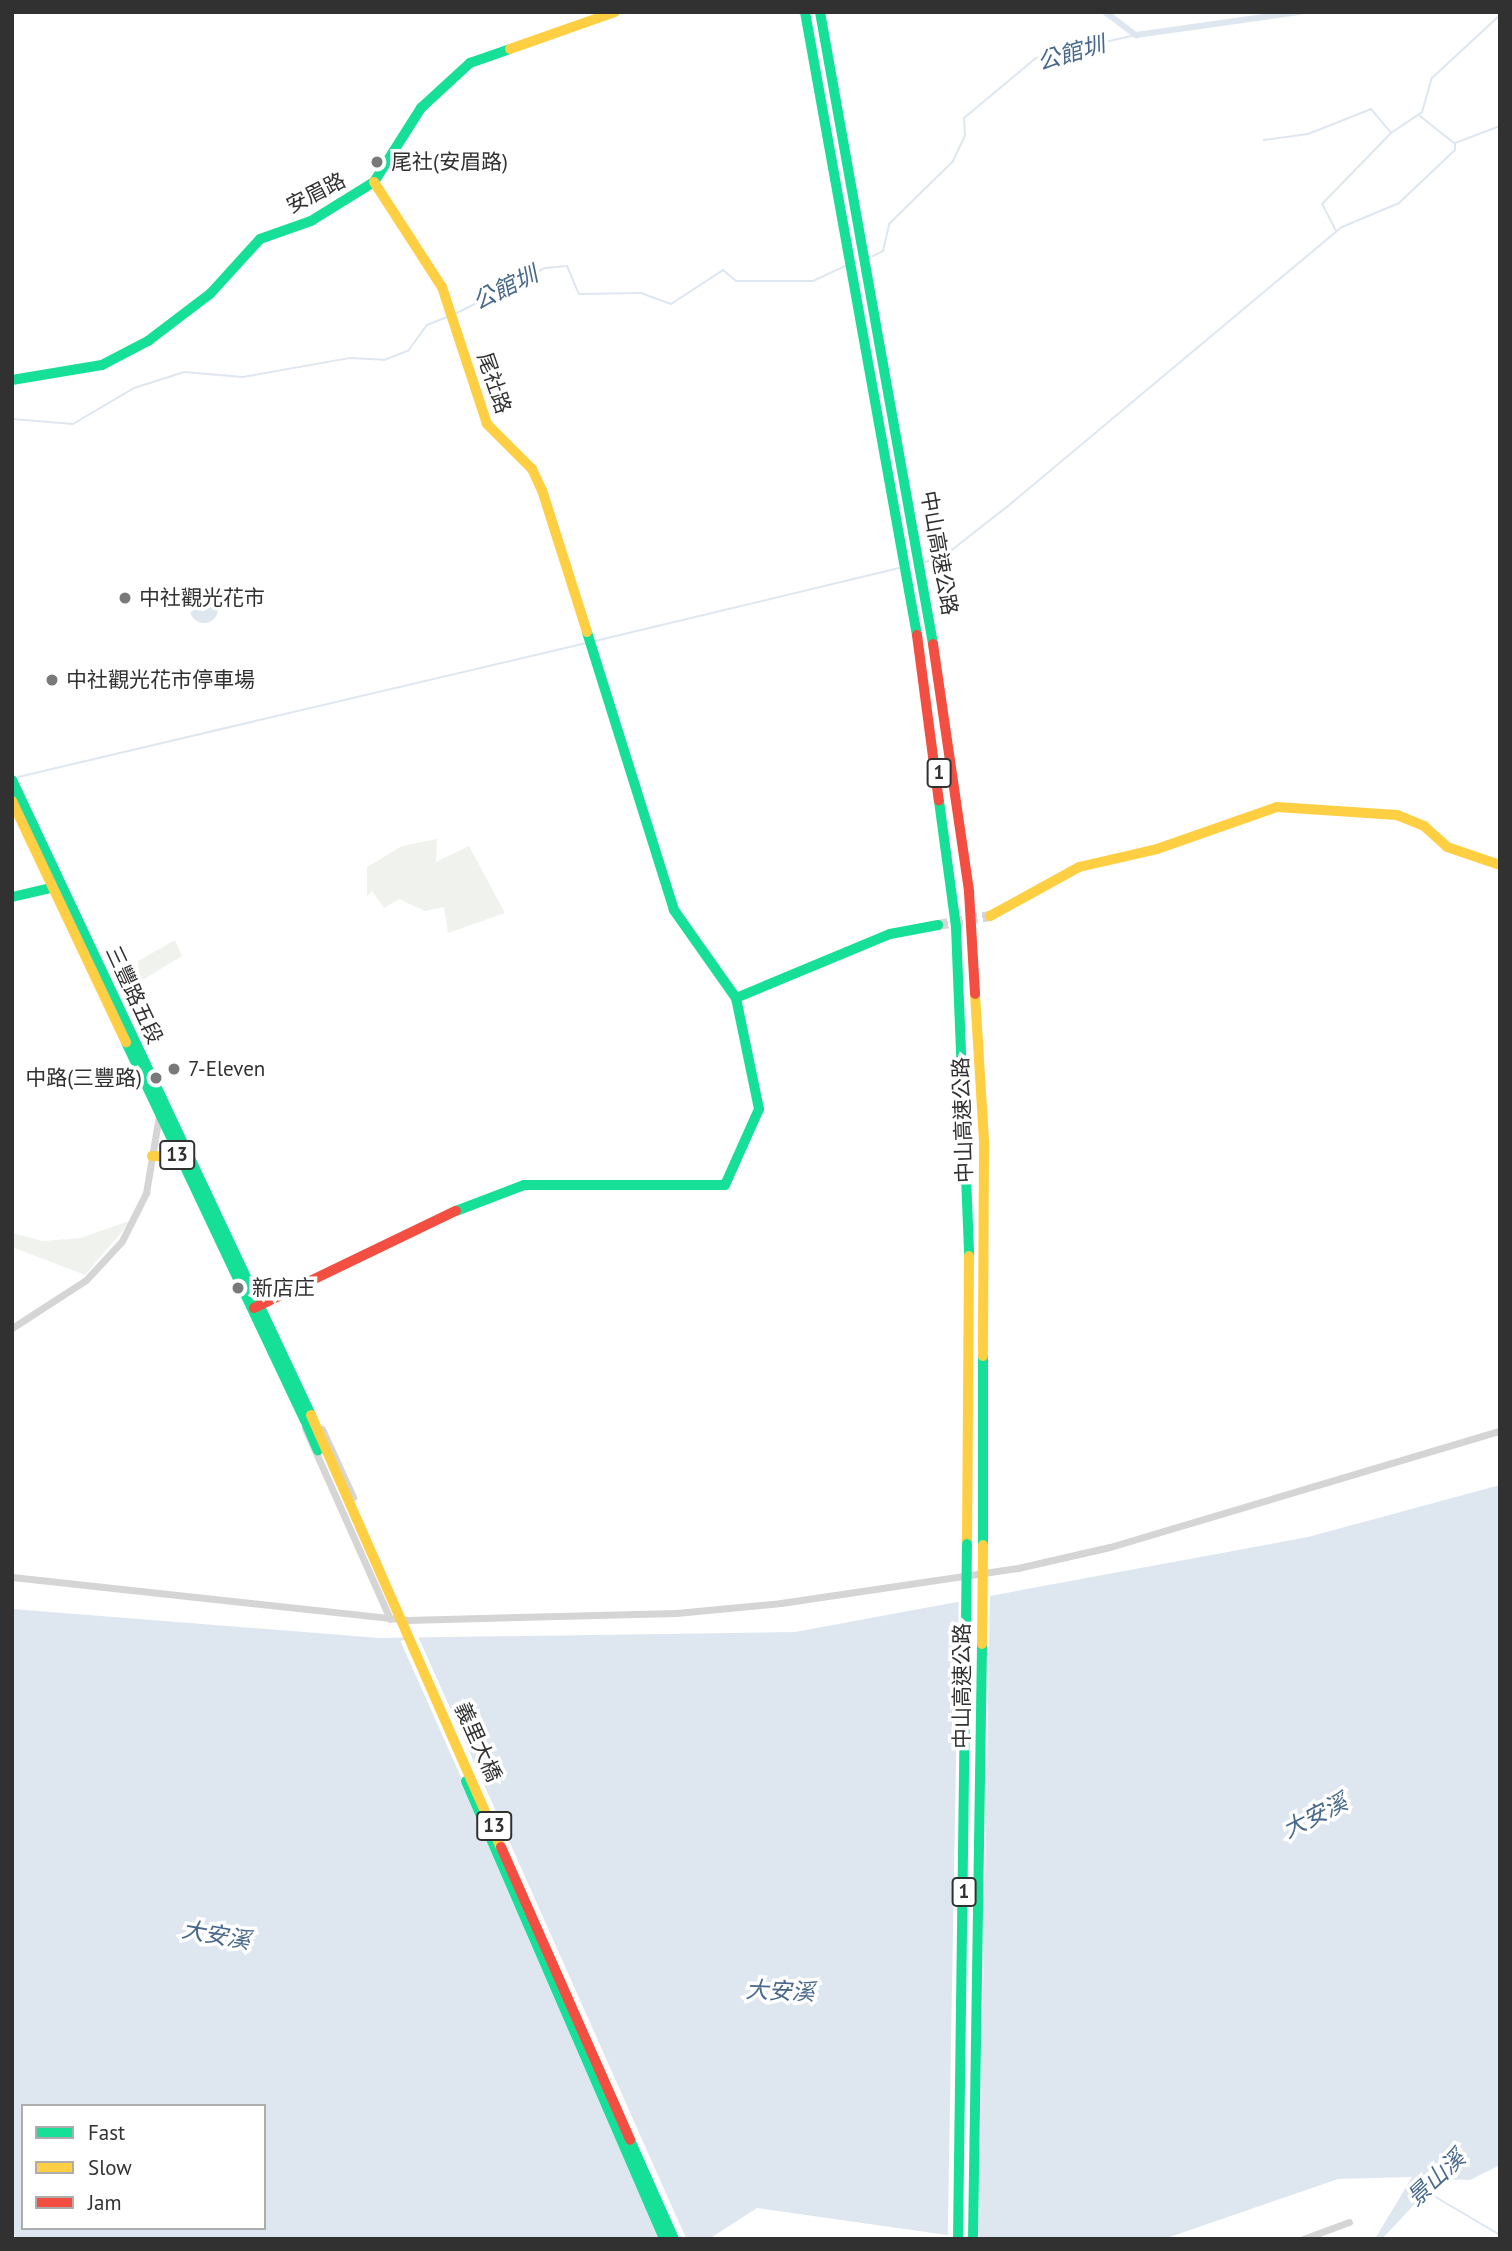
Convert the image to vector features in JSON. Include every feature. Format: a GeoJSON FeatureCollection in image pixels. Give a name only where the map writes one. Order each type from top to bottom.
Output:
{"type":"FeatureCollection","features":[{"type":"Feature","properties":{"kind":"main road","name":"安眉路"},"geometry":{"type":"LineString","coordinates":[[12,380],[82,370],[122,356],[210,294],[260,239],[311,221],[374,182],[421,108],[470,63],[615,12]]}},
{"type":"Feature","properties":{"kind":"main road","name":"中山高速公路"},"geometry":{"type":"LineString","coordinates":[[805,12],[905,549],[956,927],[970,1238],[958,2239]]}},
{"type":"Feature","properties":{"kind":"main road","name":"中山高速公路"},"geometry":{"type":"LineString","coordinates":[[820,12],[914,517],[966,867],[984,1142],[984,1545],[973,2239]]}},
{"type":"Feature","properties":{"kind":"main road","name":"尾社路"},"geometry":{"type":"LineString","coordinates":[[374,182],[442,287],[487,424],[535,475],[674,910],[736,998]]}},
{"type":"Feature","properties":{"kind":"main road","name":"三豐路五段"},"geometry":{"type":"LineString","coordinates":[[12,780],[159,1109],[257,1306],[307,1418]]}},
{"type":"Feature","properties":{"kind":"main road","name":"三豐路五段"},"geometry":{"type":"LineString","coordinates":[[12,801],[58,887]]}},
{"type":"Feature","properties":{"kind":"main road"},"geometry":{"type":"LineString","coordinates":[[990,916],[1079,867],[1157,849],[1277,807],[1397,815],[1424,826],[1447,847],[1500,865]]}},
{"type":"Feature","properties":{"kind":"main road"},"geometry":{"type":"LineString","coordinates":[[12,897],[58,887]]}},
{"type":"Feature","properties":{"kind":"main road"},"geometry":{"type":"LineString","coordinates":[[257,1306],[416,1226],[524,1185],[725,1185],[759,1109],[736,998],[890,934],[938,925]]}},
{"type":"Feature","properties":{"kind":"main road","name":"三豐路五段"},"geometry":{"type":"LineString","coordinates":[[159,1109],[178,1157],[257,1306]]}},
{"type":"Feature","properties":{"kind":"main road"},"geometry":{"type":"LineString","coordinates":[[152,1156],[178,1157]]}},
{"type":"Feature","properties":{"kind":"main road","name":"義里大橋"},"geometry":{"type":"LineString","coordinates":[[307,1418],[664,2239]]}},
{"type":"Feature","properties":{"kind":"main road","name":"義里大橋"},"geometry":{"type":"LineString","coordinates":[[307,1418],[674,2239]]}},
{"type":"Feature","properties":{"kind":"street"},"geometry":{"type":"LineString","coordinates":[[12,1328],[109,1257],[134,1222],[152,1156],[159,1109]]}},
{"type":"Feature","properties":{"kind":"street"},"geometry":{"type":"LineString","coordinates":[[307,1418],[310,1448],[390,1619]]}},
{"type":"Feature","properties":{"kind":"street"},"geometry":{"type":"LineString","coordinates":[[307,1418],[328,1441],[407,1620]]}},
{"type":"Feature","properties":{"kind":"street"},"geometry":{"type":"LineString","coordinates":[[12,1577],[407,1620],[676,1613],[1018,1568],[1200,1522],[1500,1431]]}},
{"type":"Feature","properties":{"kind":"street"},"geometry":{"type":"LineString","coordinates":[[1303,2239],[1349,2222]]}},
{"type":"Feature","properties":{"kind":"shaded area"},"geometry":{"type":"Polygon","coordinates":[[[437,839],[436,862],[469,846],[505,913],[448,933],[444,907],[425,911],[399,899],[384,908],[372,891],[367,896],[367,867],[402,846],[437,839]]]}},
{"type":"Feature","properties":{"kind":"shaded area"},"geometry":{"type":"Polygon","coordinates":[[[175,940],[182,956],[139,982],[138,961],[175,940]]]}},
{"type":"Feature","properties":{"kind":"shaded area"},"geometry":{"type":"Polygon","coordinates":[[[132,1220],[85,1275],[12,1247],[12,1233],[42,1241],[80,1238],[132,1220]]]}},
{"type":"Feature","properties":{"kind":"water"},"geometry":{"type":"Polygon","coordinates":[[[204,595],[214,599],[218,609],[214,619],[204,623],[194,619],[190,609],[194,599],[204,595]]]}},
{"type":"Feature","properties":{"kind":"water"},"geometry":{"type":"Polygon","coordinates":[[[1500,1485],[1500,2165],[1470,2180],[1438,2179],[1382,2239],[1375,2239],[1412,2177],[1338,2179],[1164,2239],[975,2239],[757,2208],[709,2239],[12,2239],[12,1609],[379,1638],[795,1632],[1308,1537],[1500,1485]]]}},
{"type":"Feature","properties":{"kind":"pier"},"geometry":{"type":"Polygon","coordinates":[[[959,1588],[990,1589],[979,2239],[948,2238],[959,1588]]]}},
{"type":"Feature","properties":{"kind":"pier"},"geometry":{"type":"Polygon","coordinates":[[[417,1634],[686,2238],[667,2239],[401,1641],[417,1634]]]}},
{"type":"Feature","properties":{"kind":"waterway"},"geometry":{"type":"LineString","coordinates":[[1105,12],[1136,35],[1300,12]]}},
{"type":"Feature","properties":{"kind":"waterway"},"geometry":{"type":"LineString","coordinates":[[1336,231],[1322,204],[1391,133],[1422,112],[1432,78],[1500,15]]}},
{"type":"Feature","properties":{"kind":"waterway","name":"公館圳"},"geometry":{"type":"LineString","coordinates":[[873,256],[883,251],[889,224],[953,161],[965,135],[964,118],[1036,58],[1136,35]]}},
{"type":"Feature","properties":{"kind":"waterway"},"geometry":{"type":"LineString","coordinates":[[1264,140],[1308,134],[1371,109],[1390,132]]}},
{"type":"Feature","properties":{"kind":"waterway"},"geometry":{"type":"LineString","coordinates":[[1420,116],[1454,143]]}},
{"type":"Feature","properties":{"kind":"waterway"},"geometry":{"type":"LineString","coordinates":[[925,562],[944,556],[1008,506],[1342,227],[1399,203],[1455,150],[1455,143],[1500,126]]}},
{"type":"Feature","properties":{"kind":"waterway","name":"公館圳"},"geometry":{"type":"LineString","coordinates":[[455,314],[545,268],[567,266],[579,294],[641,293],[671,304],[723,270],[736,281],[813,281],[848,265]]}},
{"type":"Feature","properties":{"kind":"waterway","name":"公館圳"},"geometry":{"type":"LineString","coordinates":[[12,419],[73,424],[134,388],[184,372],[243,377],[350,358],[384,360],[408,351],[427,325],[447,317]]}},
{"type":"Feature","properties":{"kind":"waterway"},"geometry":{"type":"LineString","coordinates":[[595,641],[903,567]]}},
{"type":"Feature","properties":{"kind":"waterway"},"geometry":{"type":"LineString","coordinates":[[18,777],[586,643]]}},
{"type":"Feature","properties":{"kind":"waterway","name":"景山溪"},"geometry":{"type":"LineString","coordinates":[[1427,2192],[1500,2235]]}},
{"type":"Feature","properties":{"kind":"tunnel"},"geometry":{"type":"LineString","coordinates":[[938,925],[990,916]]}},
{"type":"Feature","properties":{"kind":"traffic: fast"},"geometry":{"type":"LineString","coordinates":[[805,12],[917,635]]}},
{"type":"Feature","properties":{"kind":"traffic: fast"},"geometry":{"type":"LineString","coordinates":[[820,12],[933,644]]}},
{"type":"Feature","properties":{"kind":"traffic: fast"},"geometry":{"type":"LineString","coordinates":[[12,380],[102,365],[148,341],[210,294],[260,239],[311,221],[374,182],[421,108],[470,63],[510,49]]}},
{"type":"Feature","properties":{"kind":"traffic: fast"},"geometry":{"type":"LineString","coordinates":[[456,1211],[524,1185],[725,1185],[759,1109],[736,998],[674,910],[587,632]]}},
{"type":"Feature","properties":{"kind":"traffic: fast"},"geometry":{"type":"LineString","coordinates":[[12,780],[311,1415]]}},
{"type":"Feature","properties":{"kind":"traffic: fast"},"geometry":{"type":"LineString","coordinates":[[939,801],[956,927],[969,1256]]}},
{"type":"Feature","properties":{"kind":"traffic: fast"},"geometry":{"type":"LineString","coordinates":[[12,897],[59,886]]}},
{"type":"Feature","properties":{"kind":"traffic: fast"},"geometry":{"type":"LineString","coordinates":[[736,998],[890,934],[938,925]]}},
{"type":"Feature","properties":{"kind":"traffic: fast"},"geometry":{"type":"LineString","coordinates":[[126,1042],[305,1420]]}},
{"type":"Feature","properties":{"kind":"traffic: fast"},"geometry":{"type":"LineString","coordinates":[[983,1356],[983,1545]]}},
{"type":"Feature","properties":{"kind":"traffic: fast"},"geometry":{"type":"LineString","coordinates":[[305,1420],[318,1450]]}},
{"type":"Feature","properties":{"kind":"traffic: fast"},"geometry":{"type":"LineString","coordinates":[[958,2239],[967,1544]]}},
{"type":"Feature","properties":{"kind":"traffic: fast"},"geometry":{"type":"LineString","coordinates":[[973,2239],[982,1644]]}},
{"type":"Feature","properties":{"kind":"traffic: fast"},"geometry":{"type":"LineString","coordinates":[[466,1781],[664,2239]]}},
{"type":"Feature","properties":{"kind":"traffic: fast"},"geometry":{"type":"LineString","coordinates":[[630,2140],[674,2239]]}},
{"type":"Feature","properties":{"kind":"traffic: slow"},"geometry":{"type":"LineString","coordinates":[[510,49],[615,12]]}},
{"type":"Feature","properties":{"kind":"traffic: slow"},"geometry":{"type":"LineString","coordinates":[[374,182],[442,287],[487,424],[532,469],[542,490],[587,632]]}},
{"type":"Feature","properties":{"kind":"traffic: slow"},"geometry":{"type":"LineString","coordinates":[[12,801],[126,1042]]}},
{"type":"Feature","properties":{"kind":"traffic: slow"},"geometry":{"type":"LineString","coordinates":[[990,916],[1079,867],[1157,849],[1277,807],[1397,815],[1424,826],[1447,847],[1500,865]]}},
{"type":"Feature","properties":{"kind":"traffic: slow"},"geometry":{"type":"LineString","coordinates":[[975,994],[984,1142],[983,1356]]}},
{"type":"Feature","properties":{"kind":"traffic: slow"},"geometry":{"type":"LineString","coordinates":[[152,1156],[178,1157]]}},
{"type":"Feature","properties":{"kind":"traffic: slow"},"geometry":{"type":"LineString","coordinates":[[967,1544],[969,1256]]}},
{"type":"Feature","properties":{"kind":"traffic: slow"},"geometry":{"type":"LineString","coordinates":[[311,1415],[501,1847]]}},
{"type":"Feature","properties":{"kind":"traffic: slow"},"geometry":{"type":"LineString","coordinates":[[982,1644],[983,1545]]}},
{"type":"Feature","properties":{"kind":"traffic: jam"},"geometry":{"type":"LineString","coordinates":[[917,635],[939,801]]}},
{"type":"Feature","properties":{"kind":"traffic: jam"},"geometry":{"type":"LineString","coordinates":[[933,644],[969,892],[975,994]]}},
{"type":"Feature","properties":{"kind":"traffic: jam"},"geometry":{"type":"LineString","coordinates":[[254,1308],[456,1211]]}},
{"type":"Feature","properties":{"kind":"traffic: jam"},"geometry":{"type":"LineString","coordinates":[[501,1847],[630,2140]]}},
{"type":"Feature","properties":{"kind":"place","name":"尾社(安眉路)"},"geometry":{"type":"Point","coordinates":[377,162]}},
{"type":"Feature","properties":{"kind":"place","name":"中社觀光花市"},"geometry":{"type":"Point","coordinates":[125,598]}},
{"type":"Feature","properties":{"kind":"place","name":"中社觀光花市停車場"},"geometry":{"type":"Point","coordinates":[52,680]}},
{"type":"Feature","properties":{"kind":"place","name":"7-Eleven"},"geometry":{"type":"Point","coordinates":[174,1069]}},
{"type":"Feature","properties":{"kind":"place","name":"中路(三豐路)"},"geometry":{"type":"Point","coordinates":[156,1078]}},
{"type":"Feature","properties":{"kind":"place","name":"新店庄"},"geometry":{"type":"Point","coordinates":[238,1288]}},
{"type":"Feature","properties":{"kind":"water label","name":"大安溪"},"geometry":{"type":"Point","coordinates":[1315,1816]}},
{"type":"Feature","properties":{"kind":"water label","name":"大安溪"},"geometry":{"type":"Point","coordinates":[216,1935]}},
{"type":"Feature","properties":{"kind":"water label","name":"大安溪"},"geometry":{"type":"Point","coordinates":[780,1991]}}]}
